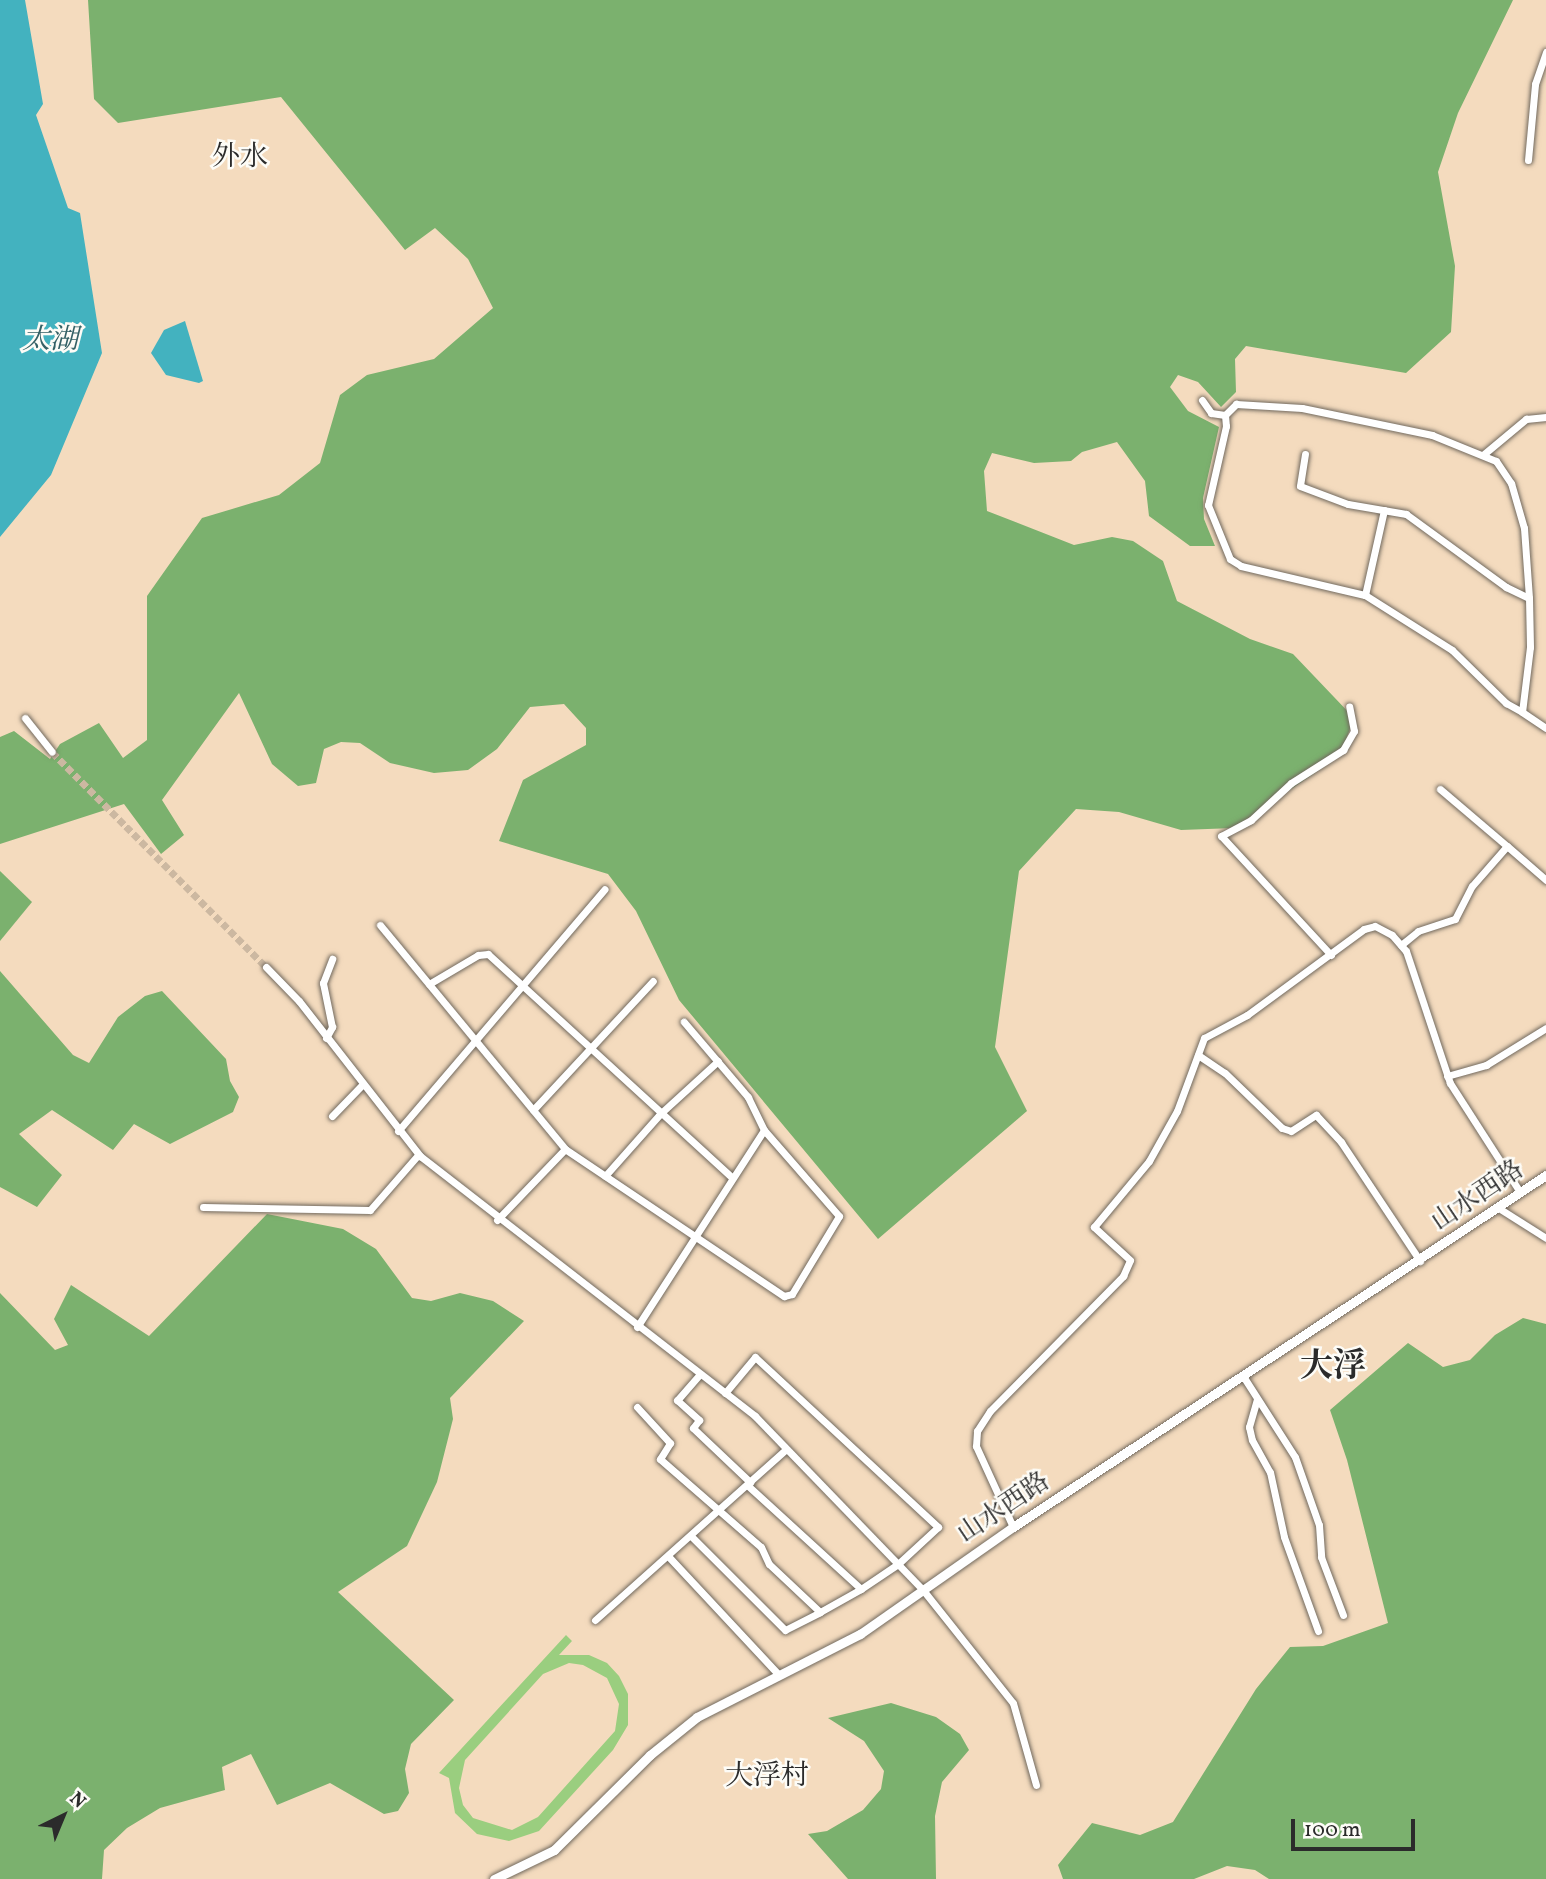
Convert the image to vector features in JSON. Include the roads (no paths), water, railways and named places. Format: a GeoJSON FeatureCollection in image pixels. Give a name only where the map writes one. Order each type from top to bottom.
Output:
{"type":"FeatureCollection","features":[{"type":"Feature","properties":{"kind":"street"},"geometry":{"type":"LineString","coordinates":[[1528,160],[1535,84],[1546,52]]}},
{"type":"Feature","properties":{"kind":"street"},"geometry":{"type":"LineString","coordinates":[[1202,400],[1211,413],[1224,415]]}},
{"type":"Feature","properties":{"kind":"street"},"geometry":{"type":"LineString","coordinates":[[1224,415],[1236,404],[1302,408],[1432,435],[1496,461],[1511,483],[1524,528],[1530,647],[1522,712]]}},
{"type":"Feature","properties":{"kind":"street"},"geometry":{"type":"LineString","coordinates":[[1224,415],[1226,426],[1208,505],[1230,559],[1241,566],[1365,595],[1452,650],[1506,704],[1546,728]]}},
{"type":"Feature","properties":{"kind":"street"},"geometry":{"type":"LineString","coordinates":[[1484,454],[1526,419],[1546,417]]}},
{"type":"Feature","properties":{"kind":"street"},"geometry":{"type":"LineString","coordinates":[[1305,454],[1300,486],[1316,495],[1415,519],[1462,557],[1528,598]]}},
{"type":"Feature","properties":{"kind":"street"},"geometry":{"type":"LineString","coordinates":[[1365,595],[1384,510]]}},
{"type":"Feature","properties":{"kind":"street"},"geometry":{"type":"LineString","coordinates":[[1331,955],[1221,836],[1251,820],[1291,783],[1343,750],[1354,731],[1349,706]]}},
{"type":"Feature","properties":{"kind":"street"},"geometry":{"type":"LineString","coordinates":[[25,718],[52,752]]}},
{"type":"Feature","properties":{"kind":"street"},"geometry":{"type":"LineString","coordinates":[[1440,789],[1546,880]]}},
{"type":"Feature","properties":{"kind":"street"},"geometry":{"type":"LineString","coordinates":[[1401,945],[1418,931],[1455,919],[1472,886],[1507,846]]}},
{"type":"Feature","properties":{"kind":"street"},"geometry":{"type":"LineString","coordinates":[[398,1131],[604,889]]}},
{"type":"Feature","properties":{"kind":"street"},"geometry":{"type":"LineString","coordinates":[[380,925],[565,1149],[784,1296],[792,1294],[839,1219],[764,1130],[748,1097],[684,1023]]}},
{"type":"Feature","properties":{"kind":"street"},"geometry":{"type":"LineString","coordinates":[[1013,1527],[976,1446],[976,1431],[990,1411],[1123,1276],[1130,1260],[1094,1227],[1149,1161],[1177,1111],[1204,1038],[1247,1015],[1375,926],[1401,945],[1416,975],[1447,1076],[1520,1192]]}},
{"type":"Feature","properties":{"kind":"street"},"geometry":{"type":"LineString","coordinates":[[429,984],[478,955],[488,954],[731,1177]]}},
{"type":"Feature","properties":{"kind":"street"},"geometry":{"type":"LineString","coordinates":[[326,1038],[332,1027],[323,983],[332,958]]}},
{"type":"Feature","properties":{"kind":"street"},"geometry":{"type":"LineString","coordinates":[[266,967],[418,1155],[497,1220],[724,1393],[786,1449],[923,1590],[1013,1703],[1036,1785]]}},
{"type":"Feature","properties":{"kind":"street"},"geometry":{"type":"LineString","coordinates":[[533,1110],[653,981]]}},
{"type":"Feature","properties":{"kind":"street"},"geometry":{"type":"LineString","coordinates":[[1447,1076],[1486,1065],[1546,1028]]}},
{"type":"Feature","properties":{"kind":"street"},"geometry":{"type":"LineString","coordinates":[[1198,1055],[1225,1073],[1282,1128],[1291,1131],[1316,1115],[1341,1142],[1420,1262]]}},
{"type":"Feature","properties":{"kind":"street"},"geometry":{"type":"LineString","coordinates":[[605,1176],[661,1113],[718,1061]]}},
{"type":"Feature","properties":{"kind":"street"},"geometry":{"type":"LineString","coordinates":[[332,1116],[361,1086]]}},
{"type":"Feature","properties":{"kind":"street"},"geometry":{"type":"LineString","coordinates":[[637,1327],[731,1177],[764,1130]]}},
{"type":"Feature","properties":{"kind":"street"},"geometry":{"type":"LineString","coordinates":[[497,1220],[565,1149]]}},
{"type":"Feature","properties":{"kind":"street"},"geometry":{"type":"LineString","coordinates":[[203,1208],[370,1210],[418,1155]]}},
{"type":"Feature","properties":{"kind":"street","name":"山水西路"},"geometry":{"type":"LineString","coordinates":[[494,1879],[554,1850],[676,1732],[778,1674],[860,1634],[1013,1527],[1420,1262],[1546,1175]]}},
{"type":"Feature","properties":{"kind":"street"},"geometry":{"type":"LineString","coordinates":[[1497,1207],[1546,1238]]}},
{"type":"Feature","properties":{"kind":"street"},"geometry":{"type":"LineString","coordinates":[[691,1536],[785,1629],[861,1589],[898,1564],[938,1527],[755,1357],[724,1393]]}},
{"type":"Feature","properties":{"kind":"street"},"geometry":{"type":"LineString","coordinates":[[699,1374],[677,1400],[699,1420],[693,1428],[861,1589]]}},
{"type":"Feature","properties":{"kind":"street"},"geometry":{"type":"LineString","coordinates":[[1242,1376],[1295,1457],[1319,1525],[1321,1557],[1343,1615]]}},
{"type":"Feature","properties":{"kind":"street"},"geometry":{"type":"LineString","coordinates":[[1257,1399],[1249,1427],[1252,1440],[1270,1472],[1284,1537],[1318,1631]]}},
{"type":"Feature","properties":{"kind":"street"},"geometry":{"type":"LineString","coordinates":[[637,1407],[670,1443],[660,1458],[761,1547],[769,1564],[820,1612]]}},
{"type":"Feature","properties":{"kind":"street"},"geometry":{"type":"LineString","coordinates":[[595,1620],[786,1449]]}},
{"type":"Feature","properties":{"kind":"street"},"geometry":{"type":"LineString","coordinates":[[668,1556],[778,1674]]}},
{"type":"Feature","properties":{"kind":"water","name":"太湖"},"geometry":{"type":"Polygon","coordinates":[[[0,0],[25,0],[43,104],[36,115],[68,208],[80,213],[102,353],[51,475],[0,537],[0,0]]]}},
{"type":"Feature","properties":{"kind":"water"},"geometry":{"type":"Polygon","coordinates":[[[185,321],[203,381],[199,383],[166,375],[151,353],[164,330],[185,321]]]}},
{"type":"Feature","properties":{"kind":"tunnel"},"geometry":{"type":"LineString","coordinates":[[52,752],[266,967]]}},
{"type":"Feature","properties":{"kind":"district","name":"外水"},"geometry":{"type":"Point","coordinates":[240,158]}},
{"type":"Feature","properties":{"kind":"district","name":"大浮"},"geometry":{"type":"Point","coordinates":[1333,1369]}},
{"type":"Feature","properties":{"kind":"district","name":"大浮村"},"geometry":{"type":"Point","coordinates":[767,1777]}}]}
